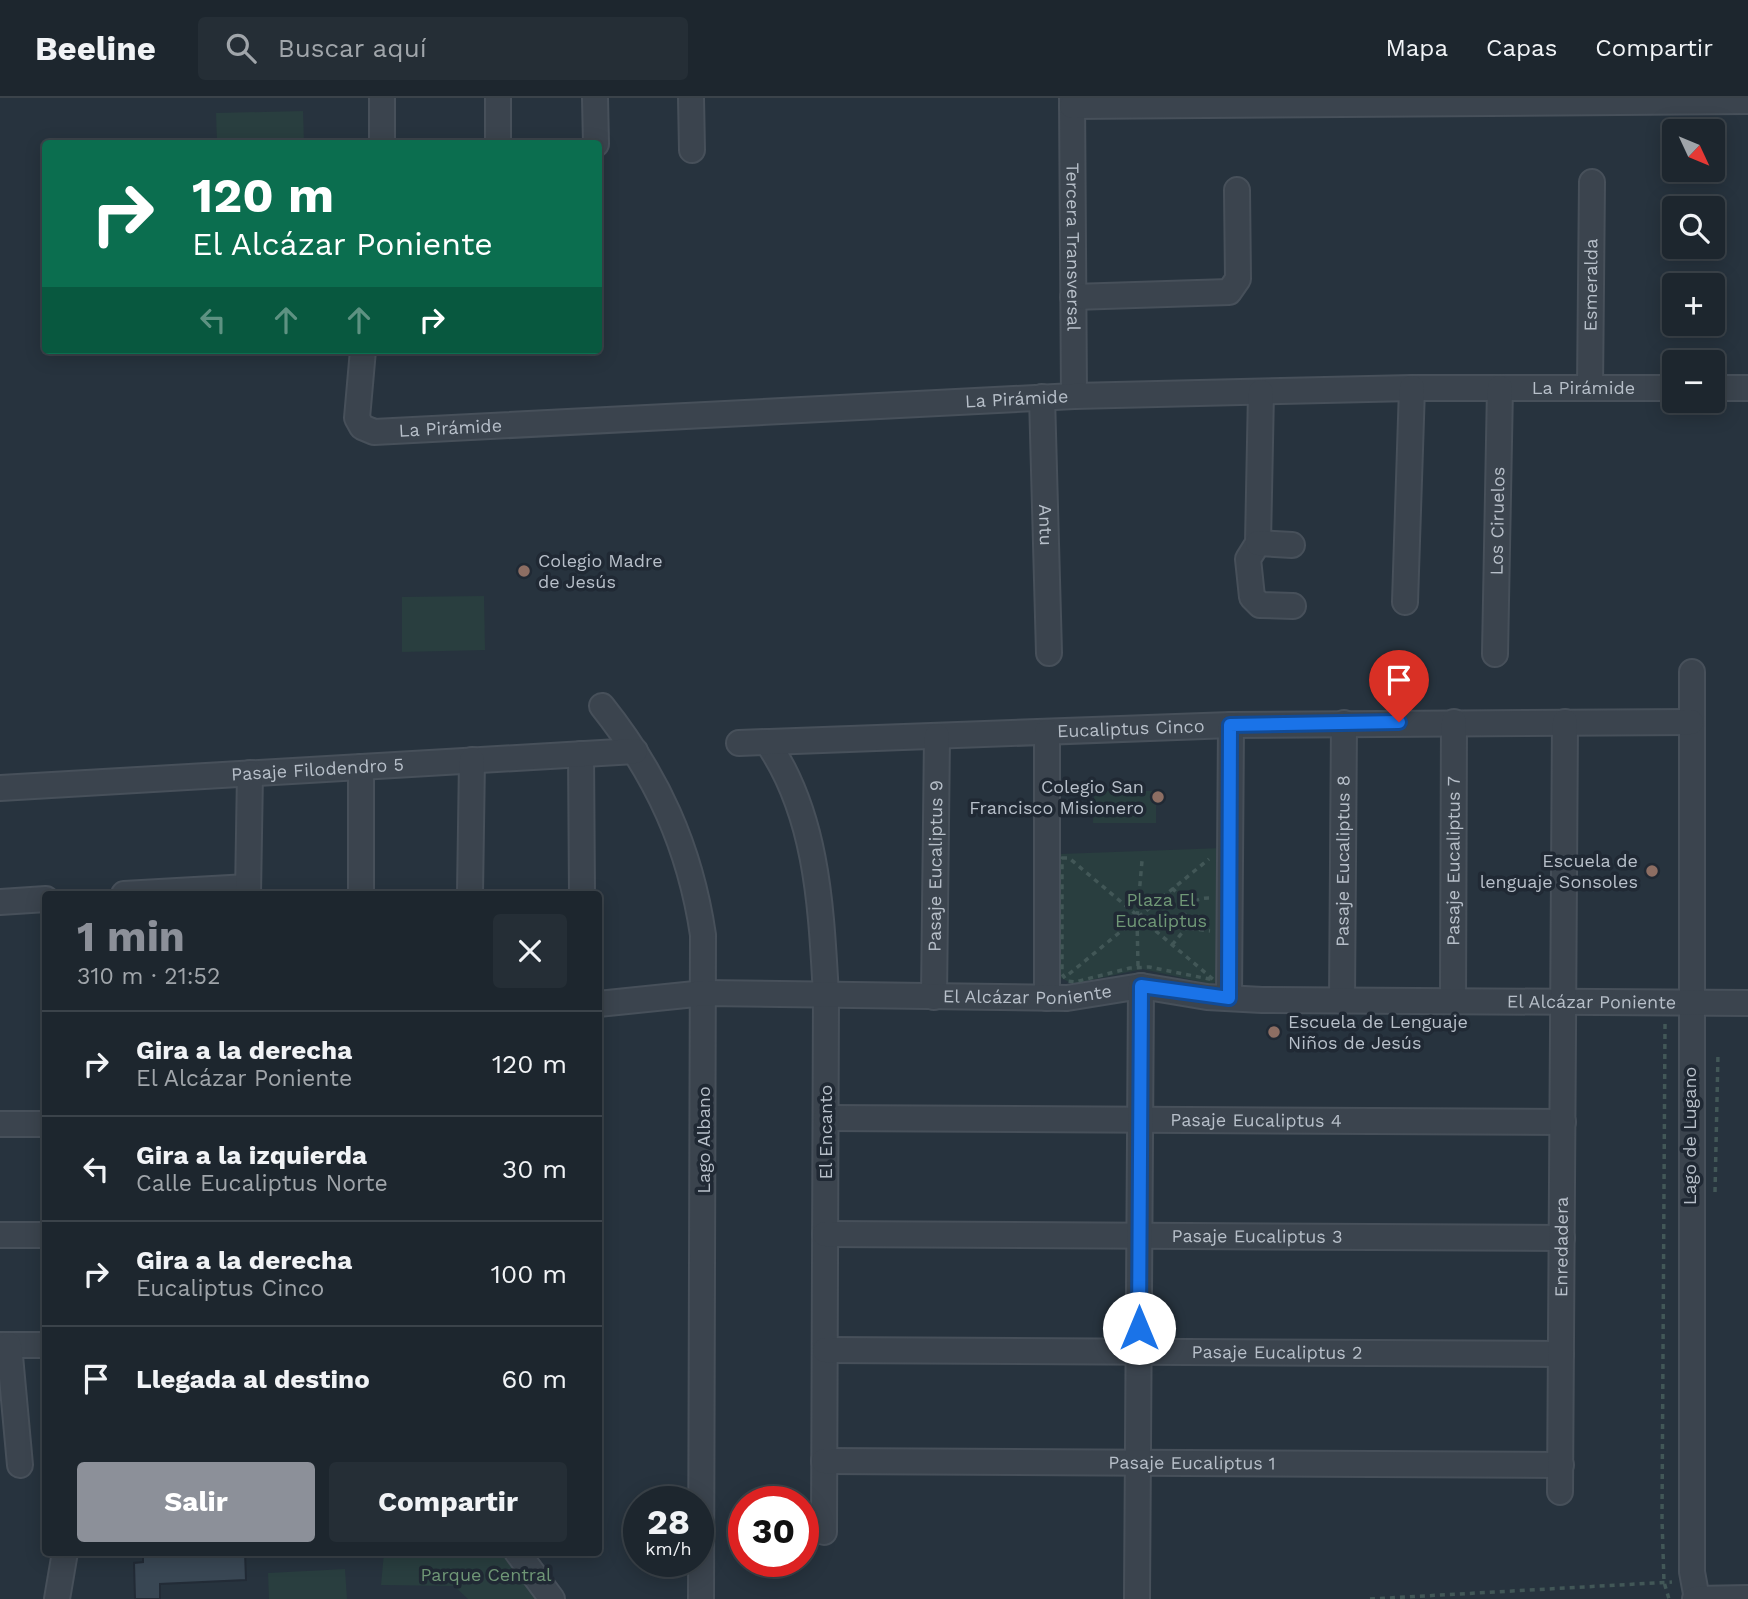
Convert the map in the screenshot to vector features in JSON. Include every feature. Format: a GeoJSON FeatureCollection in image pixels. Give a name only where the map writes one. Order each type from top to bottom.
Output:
{"type":"FeatureCollection","features":[{"type":"Feature","properties":{"kind":"street"},"geometry":{"type":"LineString","coordinates":[[382,98],[382,140]]}},
{"type":"Feature","properties":{"kind":"street"},"geometry":{"type":"LineString","coordinates":[[498,98],[498,140]]}},
{"type":"Feature","properties":{"kind":"street"},"geometry":{"type":"LineString","coordinates":[[595,98],[596,140]]}},
{"type":"Feature","properties":{"kind":"street"},"geometry":{"type":"LineString","coordinates":[[691,98],[692,150]]}},
{"type":"Feature","properties":{"kind":"street"},"geometry":{"type":"LineString","coordinates":[[1072,102],[1748,101]]}},
{"type":"Feature","properties":{"kind":"street","name":"Tercera Transversal"},"geometry":{"type":"LineString","coordinates":[[1072,102],[1074,396]]}},
{"type":"Feature","properties":{"kind":"street","name":"Esmeralda"},"geometry":{"type":"LineString","coordinates":[[1590,388],[1592,182]]}},
{"type":"Feature","properties":{"kind":"street"},"geometry":{"type":"LineString","coordinates":[[1073,297],[1229,292],[1238,279],[1237,190]]}},
{"type":"Feature","properties":{"kind":"street","name":"La Pirámide"},"geometry":{"type":"LineString","coordinates":[[363,354],[356,413],[362,427],[374,432],[1042,397],[1412,388],[1662,388]]}},
{"type":"Feature","properties":{"kind":"street"},"geometry":{"type":"LineString","coordinates":[[1405,602],[1412,388]]}},
{"type":"Feature","properties":{"kind":"street","name":"Los Ciruelos"},"geometry":{"type":"LineString","coordinates":[[1494,654],[1500,388]]}},
{"type":"Feature","properties":{"kind":"street"},"geometry":{"type":"LineString","coordinates":[[1725,388],[1748,388]]}},
{"type":"Feature","properties":{"kind":"street"},"geometry":{"type":"LineString","coordinates":[[1261,392],[1258,543],[1248,559],[1252,597],[1260,605],[1293,606]]}},
{"type":"Feature","properties":{"kind":"street","name":"Antu"},"geometry":{"type":"LineString","coordinates":[[1042,397],[1049,653]]}},
{"type":"Feature","properties":{"kind":"street"},"geometry":{"type":"LineString","coordinates":[[1258,543],[1292,545]]}},
{"type":"Feature","properties":{"kind":"street","name":"Lago de Lugano"},"geometry":{"type":"LineString","coordinates":[[1692,672],[1678,1002],[1692,1572],[1696,1599]]}},
{"type":"Feature","properties":{"kind":"street","name":"Lago Albano"},"geometry":{"type":"LineString","coordinates":[[602,706],[635,751],[674,820],[692,874],[703,935],[705,993],[701,1599]]}},
{"type":"Feature","properties":{"kind":"street","name":"Pasaje Eucaliptus 7"},"geometry":{"type":"LineString","coordinates":[[1453,1001],[1454,722]]}},
{"type":"Feature","properties":{"kind":"street","name":"Enredadera"},"geometry":{"type":"LineString","coordinates":[[1560,1492],[1564,722]]}},
{"type":"Feature","properties":{"kind":"street","name":"Eucaliptus Cinco"},"geometry":{"type":"LineString","coordinates":[[739,743],[1230,725],[1691,722]]}},
{"type":"Feature","properties":{"kind":"street","name":"Pasaje Eucaliptus 8"},"geometry":{"type":"LineString","coordinates":[[1342,1001],[1344,723]]}},
{"type":"Feature","properties":{"kind":"street"},"geometry":{"type":"LineString","coordinates":[[1221,989],[1230,725]]}},
{"type":"Feature","properties":{"kind":"street"},"geometry":{"type":"LineString","coordinates":[[1047,732],[1047,998]]}},
{"type":"Feature","properties":{"kind":"street","name":"Pasaje Eucaliptus 9"},"geometry":{"type":"LineString","coordinates":[[934,997],[937,736]]}},
{"type":"Feature","properties":{"kind":"street","name":"El Encanto"},"geometry":{"type":"LineString","coordinates":[[767,742],[796,800],[809,839],[823,931],[826,995],[824,1531]]}},
{"type":"Feature","properties":{"kind":"street","name":"Pasaje Filodendro 5"},"geometry":{"type":"LineString","coordinates":[[0,788],[635,751]]}},
{"type":"Feature","properties":{"kind":"street"},"geometry":{"type":"LineString","coordinates":[[581,754],[582,891]]}},
{"type":"Feature","properties":{"kind":"street"},"geometry":{"type":"LineString","coordinates":[[470,891],[472,760]]}},
{"type":"Feature","properties":{"kind":"street"},"geometry":{"type":"LineString","coordinates":[[361,767],[361,891]]}},
{"type":"Feature","properties":{"kind":"street"},"geometry":{"type":"LineString","coordinates":[[217,891],[248,890],[250,773]]}},
{"type":"Feature","properties":{"kind":"street"},"geometry":{"type":"LineString","coordinates":[[0,902],[42,899]]}},
{"type":"Feature","properties":{"kind":"street"},"geometry":{"type":"LineString","coordinates":[[1137,1599],[1140,977]]}},
{"type":"Feature","properties":{"kind":"street","name":"El Alcázar Poniente"},"geometry":{"type":"LineString","coordinates":[[602,1004],[705,993],[1067,998],[1140,977],[1221,989],[1342,1001],[1748,1003]]}},
{"type":"Feature","properties":{"kind":"street","name":"Pasaje Eucaliptus 4"},"geometry":{"type":"LineString","coordinates":[[826,1118],[1563,1122]]}},
{"type":"Feature","properties":{"kind":"street"},"geometry":{"type":"LineString","coordinates":[[0,1124],[42,1124]]}},
{"type":"Feature","properties":{"kind":"street","name":"Pasaje Eucaliptus 3"},"geometry":{"type":"LineString","coordinates":[[825,1234],[1562,1238]]}},
{"type":"Feature","properties":{"kind":"street"},"geometry":{"type":"LineString","coordinates":[[0,1235],[42,1235]]}},
{"type":"Feature","properties":{"kind":"street"},"geometry":{"type":"LineString","coordinates":[[20,1465],[5,1345],[42,1346]]}},
{"type":"Feature","properties":{"kind":"street","name":"Pasaje Eucaliptus 2"},"geometry":{"type":"LineString","coordinates":[[825,1350],[1561,1354]]}},
{"type":"Feature","properties":{"kind":"street","name":"Pasaje Eucaliptus 1"},"geometry":{"type":"LineString","coordinates":[[824,1461],[1561,1465]]}},
{"type":"Feature","properties":{"kind":"street"},"geometry":{"type":"LineString","coordinates":[[57,1599],[64,1556]]}},
{"type":"Feature","properties":{"kind":"street"},"geometry":{"type":"LineString","coordinates":[[520,1556],[552,1599]]}},
{"type":"Feature","properties":{"kind":"street"},"geometry":{"type":"LineString","coordinates":[[1696,1599],[1748,1598]]}},
{"type":"Feature","properties":{"kind":"path"},"geometry":{"type":"LineString","coordinates":[[1065,978],[1218,852]]}},
{"type":"Feature","properties":{"kind":"path"},"geometry":{"type":"LineString","coordinates":[[1062,858],[1069,858],[1221,989],[1149,967],[1140,977],[1075,982],[1065,978],[1062,974],[1062,858]]}},
{"type":"Feature","properties":{"kind":"path"},"geometry":{"type":"LineString","coordinates":[[1140,977],[1137,918],[1142,861]]}},
{"type":"Feature","properties":{"kind":"path"},"geometry":{"type":"LineString","coordinates":[[1172,888],[1189,905]]}},
{"type":"Feature","properties":{"kind":"path"},"geometry":{"type":"LineString","coordinates":[[1219,931],[1196,932],[1186,928],[1182,921],[1189,905],[1204,898],[1220,899]]}},
{"type":"Feature","properties":{"kind":"path"},"geometry":{"type":"LineString","coordinates":[[1172,945],[1186,928]]}},
{"type":"Feature","properties":{"kind":"path"},"geometry":{"type":"LineString","coordinates":[[1218,970],[1221,989]]}},
{"type":"Feature","properties":{"kind":"path"},"geometry":{"type":"LineString","coordinates":[[1669,1599],[1664,1582],[1662,1505],[1678,1002]]}},
{"type":"Feature","properties":{"kind":"path"},"geometry":{"type":"LineString","coordinates":[[1370,1599],[1664,1582]]}},
{"type":"Feature","properties":{"kind":"green space"},"geometry":{"type":"Polygon","coordinates":[[[303,111],[304,140],[217,140],[216,113],[303,111]]]}},
{"type":"Feature","properties":{"kind":"green space"},"geometry":{"type":"Polygon","coordinates":[[[484,596],[485,650],[402,652],[402,597],[484,596]]]}},
{"type":"Feature","properties":{"kind":"green space"},"geometry":{"type":"Polygon","coordinates":[[[1094,791],[1156,791],[1156,823],[1093,823],[1094,791]]]}},
{"type":"Feature","properties":{"kind":"green space","name":"Plaza El Eucaliptus"},"geometry":{"type":"Polygon","coordinates":[[[1223,848],[1221,975],[1216,982],[1211,984],[1142,969],[1073,984],[1061,978],[1060,854],[1223,848]]]}},
{"type":"Feature","properties":{"kind":"green space","name":"Parque Central"},"geometry":{"type":"Polygon","coordinates":[[[384,1556],[506,1556],[542,1599],[468,1599],[454,1586],[381,1585],[384,1556]]]}},
{"type":"Feature","properties":{"kind":"green space"},"geometry":{"type":"Polygon","coordinates":[[[345,1569],[347,1599],[269,1599],[268,1573],[345,1569]]]}},
{"type":"Feature","properties":{"kind":"building"},"geometry":{"type":"Polygon","coordinates":[[[143,1556],[245,1556],[246,1580],[160,1584],[160,1599],[135,1599],[134,1563],[143,1562],[143,1556]]]}},
{"type":"Feature","properties":{"kind":"place","name":"Colegio Madre de Jesús"},"geometry":{"type":"Point","coordinates":[524,571]}},
{"type":"Feature","properties":{"kind":"place","name":"Colegio San Francisco Misionero"},"geometry":{"type":"Point","coordinates":[1158,797]}},
{"type":"Feature","properties":{"kind":"place","name":"Escuela de lenguaje Sonsoles"},"geometry":{"type":"Point","coordinates":[1652,871]}},
{"type":"Feature","properties":{"kind":"place","name":"Escuela de Lenguaje Niños de Jesús"},"geometry":{"type":"Point","coordinates":[1274,1032]}},
{"type":"Feature","properties":{"kind":"route"},"geometry":{"type":"LineString","coordinates":[[1139,1328],[1141,986],[1229,998],[1230,725],[1399,722]]}}]}
